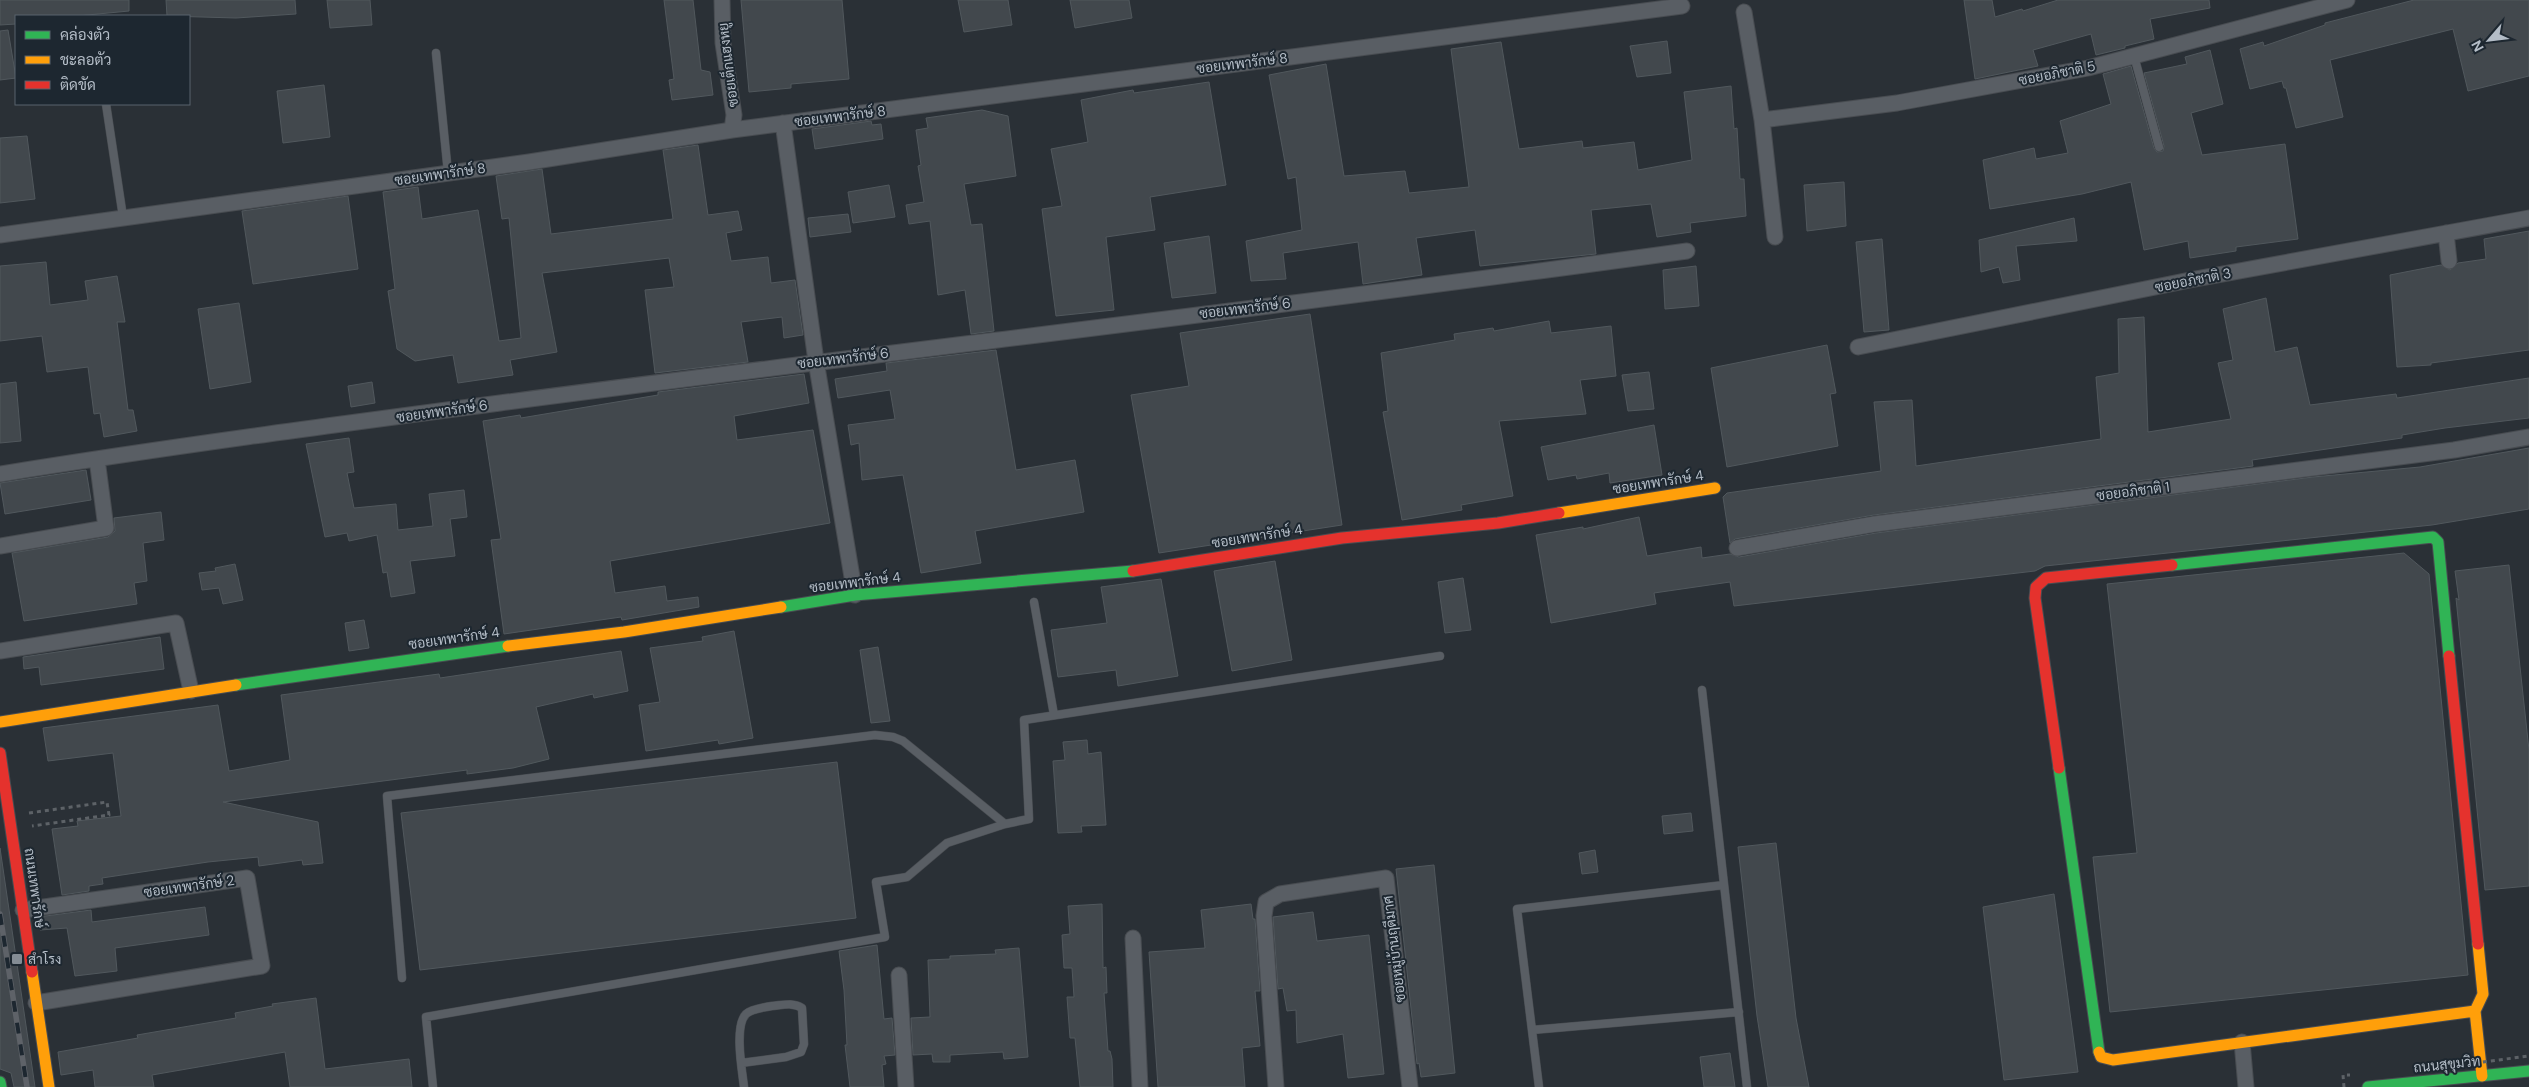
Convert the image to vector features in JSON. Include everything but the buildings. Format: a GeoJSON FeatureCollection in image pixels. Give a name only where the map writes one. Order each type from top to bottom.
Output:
{"type":"FeatureCollection","features":[{"type":"Feature","properties":{"kind":"main road","name":"ซอยเทพารักษ์ 4"},"geometry":{"type":"LineString","coordinates":[[0,722],[441,654],[624,632],[855,595],[1119,573],[1342,538],[1498,523],[1715,488]]}},
{"type":"Feature","properties":{"kind":"main road"},"geometry":{"type":"LineString","coordinates":[[2475,1011],[2114,1060],[2102,1057],[2098,1048],[2035,598],[2036,587],[2046,578],[2433,537],[2438,542],[2483,994],[2475,1011],[2482,1076]]}},
{"type":"Feature","properties":{"kind":"main road","name":"ถนนเทพารักษ์"},"geometry":{"type":"LineString","coordinates":[[0,753],[49,1087]]}},
{"type":"Feature","properties":{"kind":"main road","name":"ถนนสุขุมวิท"},"geometry":{"type":"LineString","coordinates":[[2368,1087],[2529,1071]]}},
{"type":"Feature","properties":{"kind":"main road"},"geometry":{"type":"LineString","coordinates":[[0,1082],[1,1087]]}},
{"type":"Feature","properties":{"kind":"street","name":"ซอยเต็กแฮงหยู"},"geometry":{"type":"LineString","coordinates":[[722,0],[723,43],[734,114],[732,130]]}},
{"type":"Feature","properties":{"kind":"street","name":"ซอยอภิชาติ 5"},"geometry":{"type":"LineString","coordinates":[[1762,120],[1897,103],[2088,68],[2347,0]]}},
{"type":"Feature","properties":{"kind":"street","name":"ซอยเทพารักษ์ 8"},"geometry":{"type":"LineString","coordinates":[[0,235],[448,173],[783,123],[1682,6]]}},
{"type":"Feature","properties":{"kind":"street"},"geometry":{"type":"LineString","coordinates":[[1744,12],[1762,120],[1774,237]]}},
{"type":"Feature","properties":{"kind":"street"},"geometry":{"type":"LineString","coordinates":[[783,123],[816,362],[855,595]]}},
{"type":"Feature","properties":{"kind":"street","name":"ซอยอภิชาติ 3"},"geometry":{"type":"LineString","coordinates":[[1858,347],[2190,280],[2529,218]]}},
{"type":"Feature","properties":{"kind":"street"},"geometry":{"type":"LineString","coordinates":[[2446,233],[2449,262]]}},
{"type":"Feature","properties":{"kind":"street","name":"ซอยเทพารักษ์ 6"},"geometry":{"type":"LineString","coordinates":[[0,474],[242,437],[816,362],[1514,275],[1687,251]]}},
{"type":"Feature","properties":{"kind":"street","name":"ซอยอภิชาติ 1"},"geometry":{"type":"LineString","coordinates":[[1737,548],[1875,524],[2454,450],[2529,437]]}},
{"type":"Feature","properties":{"kind":"street"},"geometry":{"type":"LineString","coordinates":[[0,546],[106,528],[96,459]]}},
{"type":"Feature","properties":{"kind":"street"},"geometry":{"type":"LineString","coordinates":[[0,651],[176,623],[192,691]]}},
{"type":"Feature","properties":{"kind":"street","name":"ซอยเทพารักษ์ 2"},"geometry":{"type":"LineString","coordinates":[[23,910],[247,878],[262,966],[36,1003]]}},
{"type":"Feature","properties":{"kind":"street","name":"ซอยหมู่บ้านฤดีมาศ"},"geometry":{"type":"LineString","coordinates":[[1276,1087],[1264,916],[1266,902],[1280,894],[1386,878],[1410,1087]]}},
{"type":"Feature","properties":{"kind":"street"},"geometry":{"type":"LineString","coordinates":[[1133,938],[1140,1087]]}},
{"type":"Feature","properties":{"kind":"street"},"geometry":{"type":"LineString","coordinates":[[899,975],[906,1087]]}},
{"type":"Feature","properties":{"kind":"street"},"geometry":{"type":"LineString","coordinates":[[2242,1042],[2246,1087]]}},
{"type":"Feature","properties":{"kind":"lane"},"geometry":{"type":"LineString","coordinates":[[436,53],[448,173]]}},
{"type":"Feature","properties":{"kind":"lane"},"geometry":{"type":"LineString","coordinates":[[2134,56],[2159,147]]}},
{"type":"Feature","properties":{"kind":"lane"},"geometry":{"type":"LineString","coordinates":[[106,105],[123,217]]}},
{"type":"Feature","properties":{"kind":"lane"},"geometry":{"type":"LineString","coordinates":[[1034,602],[1054,715]]}},
{"type":"Feature","properties":{"kind":"lane"},"geometry":{"type":"LineString","coordinates":[[433,1087],[426,1017],[885,937],[876,882],[907,877],[947,843],[1005,824],[1029,819],[1024,720],[1440,656]]}},
{"type":"Feature","properties":{"kind":"lane"},"geometry":{"type":"LineString","coordinates":[[1702,690],[1747,1087]]}},
{"type":"Feature","properties":{"kind":"lane"},"geometry":{"type":"LineString","coordinates":[[402,978],[387,796],[875,735],[893,736],[903,741],[1005,824]]}},
{"type":"Feature","properties":{"kind":"lane"},"geometry":{"type":"LineString","coordinates":[[1539,1087],[1517,909],[1724,885]]}},
{"type":"Feature","properties":{"kind":"lane"},"geometry":{"type":"LineString","coordinates":[[741,1063],[801,1052],[804,1044],[802,1008],[796,1004],[766,1007],[747,1013],[739,1023],[741,1063],[744,1087]]}},
{"type":"Feature","properties":{"kind":"lane"},"geometry":{"type":"LineString","coordinates":[[1532,1030],[1739,1012]]}},
{"type":"Feature","properties":{"kind":"path"},"geometry":{"type":"LineString","coordinates":[[9,816],[107,802],[108,815],[31,826]]}},
{"type":"Feature","properties":{"kind":"path"},"geometry":{"type":"LineString","coordinates":[[2475,1062],[2529,1056]]}},
{"type":"Feature","properties":{"kind":"railway"},"geometry":{"type":"LineString","coordinates":[[0,914],[27,1087]]}},
{"type":"Feature","properties":{"kind":"traffic: fast"},"geometry":{"type":"LineString","coordinates":[[2172,565],[2433,537],[2438,542],[2449,656]]}},
{"type":"Feature","properties":{"kind":"traffic: fast"},"geometry":{"type":"LineString","coordinates":[[781,607],[855,595],[1133,571]]}},
{"type":"Feature","properties":{"kind":"traffic: fast"},"geometry":{"type":"LineString","coordinates":[[236,685],[508,646]]}},
{"type":"Feature","properties":{"kind":"traffic: fast"},"geometry":{"type":"LineString","coordinates":[[2059,768],[2099,1052]]}},
{"type":"Feature","properties":{"kind":"traffic: fast"},"geometry":{"type":"LineString","coordinates":[[2368,1087],[2529,1071]]}},
{"type":"Feature","properties":{"kind":"traffic: fast"},"geometry":{"type":"LineString","coordinates":[[0,1082],[1,1087]]}},
{"type":"Feature","properties":{"kind":"traffic: slow"},"geometry":{"type":"LineString","coordinates":[[1559,513],[1715,488]]}},
{"type":"Feature","properties":{"kind":"traffic: slow"},"geometry":{"type":"LineString","coordinates":[[508,646],[624,632],[781,607]]}},
{"type":"Feature","properties":{"kind":"traffic: slow"},"geometry":{"type":"LineString","coordinates":[[0,722],[236,685]]}},
{"type":"Feature","properties":{"kind":"traffic: slow"},"geometry":{"type":"LineString","coordinates":[[2478,944],[2483,994],[2475,1011],[2482,1076]]}},
{"type":"Feature","properties":{"kind":"traffic: slow"},"geometry":{"type":"LineString","coordinates":[[32,972],[49,1087]]}},
{"type":"Feature","properties":{"kind":"traffic: slow"},"geometry":{"type":"LineString","coordinates":[[2099,1052],[2101,1057],[2113,1060],[2475,1011]]}},
{"type":"Feature","properties":{"kind":"traffic: jam"},"geometry":{"type":"LineString","coordinates":[[1133,571],[1342,538],[1498,523],[1559,513]]}},
{"type":"Feature","properties":{"kind":"traffic: jam"},"geometry":{"type":"LineString","coordinates":[[2059,768],[2035,598],[2036,587],[2046,578],[2172,565]]}},
{"type":"Feature","properties":{"kind":"traffic: jam"},"geometry":{"type":"LineString","coordinates":[[2449,656],[2478,944]]}},
{"type":"Feature","properties":{"kind":"traffic: jam"},"geometry":{"type":"LineString","coordinates":[[0,753],[32,972]]}},
{"type":"Feature","properties":{"kind":"place","name":"สำโรง"},"geometry":{"type":"Point","coordinates":[17,959]}}]}
